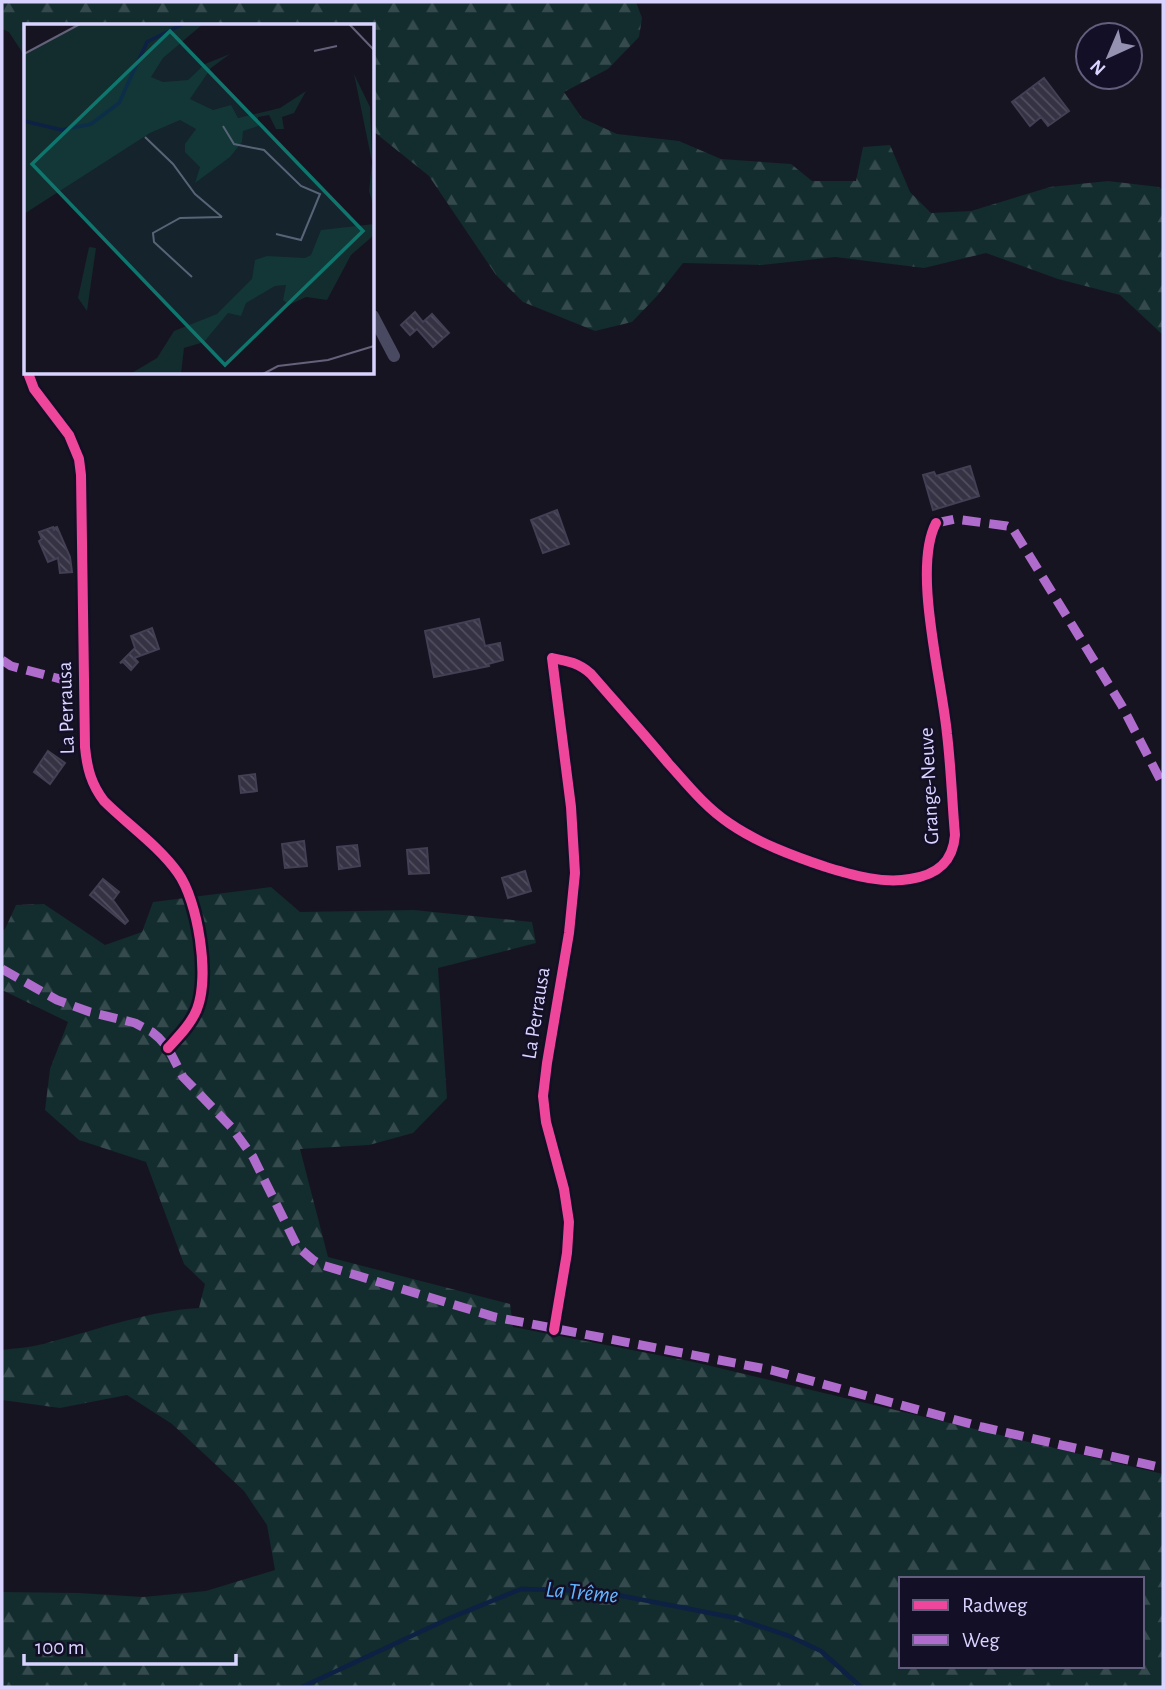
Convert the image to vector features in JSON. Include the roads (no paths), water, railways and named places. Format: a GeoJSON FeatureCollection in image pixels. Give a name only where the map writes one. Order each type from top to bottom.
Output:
{"type":"FeatureCollection","features":[{"type":"Feature","properties":{"kind":"street"},"geometry":{"type":"LineString","coordinates":[[374,318],[394,356]]}},
{"type":"Feature","properties":{"kind":"street","name":"La Perrausa"},"geometry":{"type":"LineString","coordinates":[[28,374],[34,389],[69,435],[79,459],[85,747],[89,774],[104,801],[167,859],[179,874],[191,901],[198,928],[203,974],[201,996],[192,1019],[168,1048]]}},
{"type":"Feature","properties":{"kind":"street","name":"Grange-Neuve"},"geometry":{"type":"LineString","coordinates":[[552,658],[572,662],[591,674],[706,805],[741,831],[783,851],[843,872],[890,880],[923,877],[939,868],[949,858],[955,845],[947,734],[932,631],[927,573],[929,540],[936,523]]}},
{"type":"Feature","properties":{"kind":"street","name":"La Perrausa"},"geometry":{"type":"LineString","coordinates":[[552,658],[571,807],[575,873],[569,933],[544,1096],[546,1122],[564,1189],[569,1222],[568,1254],[554,1329]]}},
{"type":"Feature","properties":{"kind":"waterway","name":"La Trême"},"geometry":{"type":"LineString","coordinates":[[302,1687],[450,1618],[521,1589],[597,1591],[736,1618],[789,1636],[821,1651],[861,1687]]}}]}
